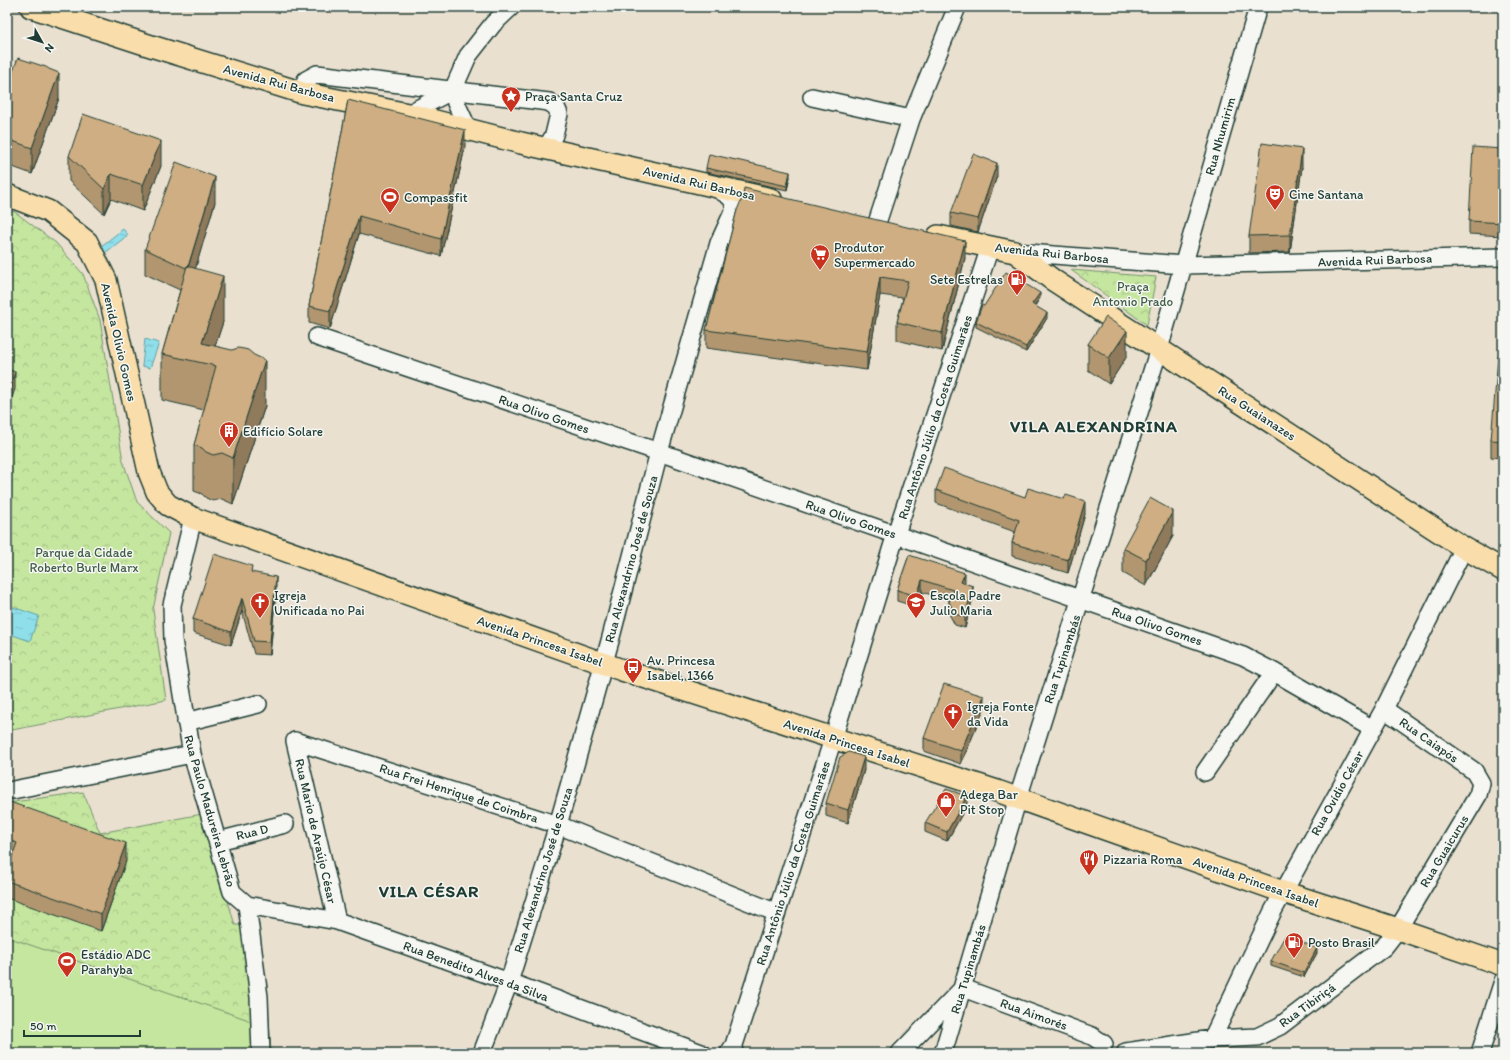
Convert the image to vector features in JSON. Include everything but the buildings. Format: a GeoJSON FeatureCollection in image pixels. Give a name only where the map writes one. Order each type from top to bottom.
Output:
{"type":"FeatureCollection","features":[{"type":"Feature","properties":{"kind":"main road","name":"Avenida Rui Barbosa"},"geometry":{"type":"LineString","coordinates":[[31,7],[159,49],[303,93],[408,114],[542,148],[792,204]]}},
{"type":"Feature","properties":{"kind":"main road","name":"Avenida Olivio Gomes"},"geometry":{"type":"LineString","coordinates":[[7,195],[48,212],[87,242],[106,280],[149,472],[158,492],[168,505],[193,518]]}},
{"type":"Feature","properties":{"kind":"main road","name":"Avenida Rui Barbosa"},"geometry":{"type":"LineString","coordinates":[[922,233],[1015,252]]}},
{"type":"Feature","properties":{"kind":"main road","name":"Rua Guaianazes"},"geometry":{"type":"LineString","coordinates":[[1015,252],[1053,280],[1464,548],[1503,570]]}},
{"type":"Feature","properties":{"kind":"main road","name":"Avenida Princesa Isabel"},"geometry":{"type":"LineString","coordinates":[[193,518],[583,657],[1018,798],[1283,892],[1503,965]]}},
{"type":"Feature","properties":{"kind":"street"},"geometry":{"type":"LineString","coordinates":[[468,129],[456,103],[453,90],[468,56],[493,24],[511,7]]}},
{"type":"Feature","properties":{"kind":"street"},"geometry":{"type":"LineString","coordinates":[[877,223],[911,119],[957,7]]}},
{"type":"Feature","properties":{"kind":"street","name":"Rua Nhumirim"},"geometry":{"type":"LineString","coordinates":[[1183,265],[1258,7]]}},
{"type":"Feature","properties":{"kind":"street"},"geometry":{"type":"LineString","coordinates":[[303,93],[306,80],[317,74],[550,102],[556,107],[559,114],[554,135],[550,142],[542,148]]}},
{"type":"Feature","properties":{"kind":"street"},"geometry":{"type":"LineString","coordinates":[[408,114],[453,90]]}},
{"type":"Feature","properties":{"kind":"street"},"geometry":{"type":"LineString","coordinates":[[812,97],[911,119]]}},
{"type":"Feature","properties":{"kind":"street","name":"Rua Alexandrino José de Souza"},"geometry":{"type":"LineString","coordinates":[[482,1053],[509,982],[558,825],[604,663],[659,452],[719,242],[734,210],[734,202],[729,196],[714,187]]}},
{"type":"Feature","properties":{"kind":"street","name":"Rua Antônio Júlio da Costa Guimarães"},"geometry":{"type":"LineString","coordinates":[[732,1049],[833,739],[896,534],[990,247]]}},
{"type":"Feature","properties":{"kind":"street","name":"Avenida Rui Barbosa"},"geometry":{"type":"LineString","coordinates":[[1015,252],[1183,265],[1503,257]]}},
{"type":"Feature","properties":{"kind":"street","name":"Rua Tupinambás"},"geometry":{"type":"LineString","coordinates":[[942,1053],[963,988],[1018,798],[1159,349],[1183,265]]}},
{"type":"Feature","properties":{"kind":"street","name":"Rua Olivo Gomes"},"geometry":{"type":"LineString","coordinates":[[317,337],[659,452],[1243,656],[1274,672],[1373,729]]}},
{"type":"Feature","properties":{"kind":"street","name":"Rua Paulo Madureira Lebrão"},"geometry":{"type":"LineString","coordinates":[[193,518],[172,605],[173,640],[192,754],[232,892],[247,905]]}},
{"type":"Feature","properties":{"kind":"street","name":"Rua Ovídio César"},"geometry":{"type":"LineString","coordinates":[[1212,1038],[1283,892],[1384,709],[1464,548]]}},
{"type":"Feature","properties":{"kind":"street"},"geometry":{"type":"LineString","coordinates":[[1205,772],[1274,672]]}},
{"type":"Feature","properties":{"kind":"street"},"geometry":{"type":"LineString","coordinates":[[186,722],[258,704]]}},
{"type":"Feature","properties":{"kind":"street","name":"Rua Caiapós"},"geometry":{"type":"LineString","coordinates":[[1384,709],[1474,771]]}},
{"type":"Feature","properties":{"kind":"street","name":"Rua Frei Henrique de Coimbra"},"geometry":{"type":"LineString","coordinates":[[295,741],[558,825],[777,913]]}},
{"type":"Feature","properties":{"kind":"street","name":"Rua Mario de Araújo César"},"geometry":{"type":"LineString","coordinates":[[295,741],[337,921]]}},
{"type":"Feature","properties":{"kind":"street"},"geometry":{"type":"LineString","coordinates":[[13,790],[192,754]]}},
{"type":"Feature","properties":{"kind":"street","name":"Rua Guaicurus"},"geometry":{"type":"LineString","coordinates":[[1398,929],[1478,795],[1481,782],[1474,771]]}},
{"type":"Feature","properties":{"kind":"street","name":"Rua D"},"geometry":{"type":"LineString","coordinates":[[218,841],[285,824]]}},
{"type":"Feature","properties":{"kind":"street"},"geometry":{"type":"LineString","coordinates":[[247,905],[259,997],[261,1053]]}},
{"type":"Feature","properties":{"kind":"street","name":"Rua Benedito Alves da Silva"},"geometry":{"type":"LineString","coordinates":[[247,905],[337,921],[509,982],[701,1053]]}},
{"type":"Feature","properties":{"kind":"street","name":"Rua Tibiriçá"},"geometry":{"type":"LineString","coordinates":[[1126,1052],[1212,1038],[1257,1037],[1280,1026],[1384,947],[1398,929]]}},
{"type":"Feature","properties":{"kind":"street"},"geometry":{"type":"LineString","coordinates":[[1480,1053],[1503,981]]}},
{"type":"Feature","properties":{"kind":"street"},"geometry":{"type":"LineString","coordinates":[[907,1051],[963,988]]}},
{"type":"Feature","properties":{"kind":"street","name":"Rua Aimorés"},"geometry":{"type":"LineString","coordinates":[[963,988],[1092,1036],[1102,1048]]}},
{"type":"Feature","properties":{"kind":"street"},"geometry":{"type":"LineString","coordinates":[[1102,1048],[1111,1040],[1119,1042],[1123,1045],[1126,1052]]}},
{"type":"Feature","properties":{"kind":"green space","name":"Parque da Cidade Roberto Burle Marx"},"geometry":{"type":"Polygon","coordinates":[[[7,210],[15,212],[56,243],[83,274],[100,320],[123,461],[137,502],[169,533],[153,610],[166,700],[7,731],[7,210]]]}},
{"type":"Feature","properties":{"kind":"green space","name":"Praça Antonio Prado"},"geometry":{"type":"Polygon","coordinates":[[[1071,270],[1156,277],[1147,325],[1071,270]]]}},
{"type":"Feature","properties":{"kind":"green space"},"geometry":{"type":"Polygon","coordinates":[[[83,792],[100,833],[202,814],[235,925],[257,925],[268,1003],[271,1053],[7,1053],[7,803],[83,792]]]}},
{"type":"Feature","properties":{"kind":"green space","name":"Estádio ADC Parahyba"},"geometry":{"type":"Polygon","coordinates":[[[7,937],[246,1019],[253,1024],[253,1053],[7,1053],[7,937]]]}},
{"type":"Feature","properties":{"kind":"water"},"geometry":{"type":"Polygon","coordinates":[[[123,229],[128,235],[105,253],[100,247],[123,229]]]}},
{"type":"Feature","properties":{"kind":"water"},"geometry":{"type":"Polygon","coordinates":[[[145,339],[159,343],[150,368],[142,366],[145,339]]]}},
{"type":"Feature","properties":{"kind":"water"},"geometry":{"type":"Polygon","coordinates":[[[7,605],[39,616],[30,641],[7,633],[7,605]]]}},
{"type":"Feature","properties":{"kind":"place","name":"Praça Santa Cruz"},"geometry":{"type":"Point","coordinates":[511,113]}},
{"type":"Feature","properties":{"kind":"place","name":"Cine Santana"},"geometry":{"type":"Point","coordinates":[1275,211]}},
{"type":"Feature","properties":{"kind":"place","name":"Compassfit"},"geometry":{"type":"Point","coordinates":[390,214]}},
{"type":"Feature","properties":{"kind":"place","name":"Produtor Supermercado"},"geometry":{"type":"Point","coordinates":[820,271]}},
{"type":"Feature","properties":{"kind":"place","name":"Sete Estrelas"},"geometry":{"type":"Point","coordinates":[1017,296]}},
{"type":"Feature","properties":{"kind":"place","name":"Edifício Solare"},"geometry":{"type":"Point","coordinates":[229,448]}},
{"type":"Feature","properties":{"kind":"place","name":"Igreja Unificada no Pai"},"geometry":{"type":"Point","coordinates":[260,619]}},
{"type":"Feature","properties":{"kind":"place","name":"Escola Padre Julio Maria"},"geometry":{"type":"Point","coordinates":[916,619]}},
{"type":"Feature","properties":{"kind":"place","name":"Av. Princesa Isabel, 1366"},"geometry":{"type":"Point","coordinates":[633,684]}},
{"type":"Feature","properties":{"kind":"place","name":"Igreja Fonte da Vida"},"geometry":{"type":"Point","coordinates":[953,730]}},
{"type":"Feature","properties":{"kind":"place","name":"Adega Bar Pit Stop"},"geometry":{"type":"Point","coordinates":[946,818]}},
{"type":"Feature","properties":{"kind":"place","name":"Pizzaria Roma"},"geometry":{"type":"Point","coordinates":[1089,876]}},
{"type":"Feature","properties":{"kind":"place","name":"Posto Brasil"},"geometry":{"type":"Point","coordinates":[1294,959]}},
{"type":"Feature","properties":{"kind":"place","name":"Estádio ADC Parahyba"},"geometry":{"type":"Point","coordinates":[67,978]}},
{"type":"Feature","properties":{"kind":"district","name":"VILA ALEXANDRINA"},"geometry":{"type":"Point","coordinates":[1094,426]}},
{"type":"Feature","properties":{"kind":"district","name":"VILA CÉSAR"},"geometry":{"type":"Point","coordinates":[429,891]}}]}
